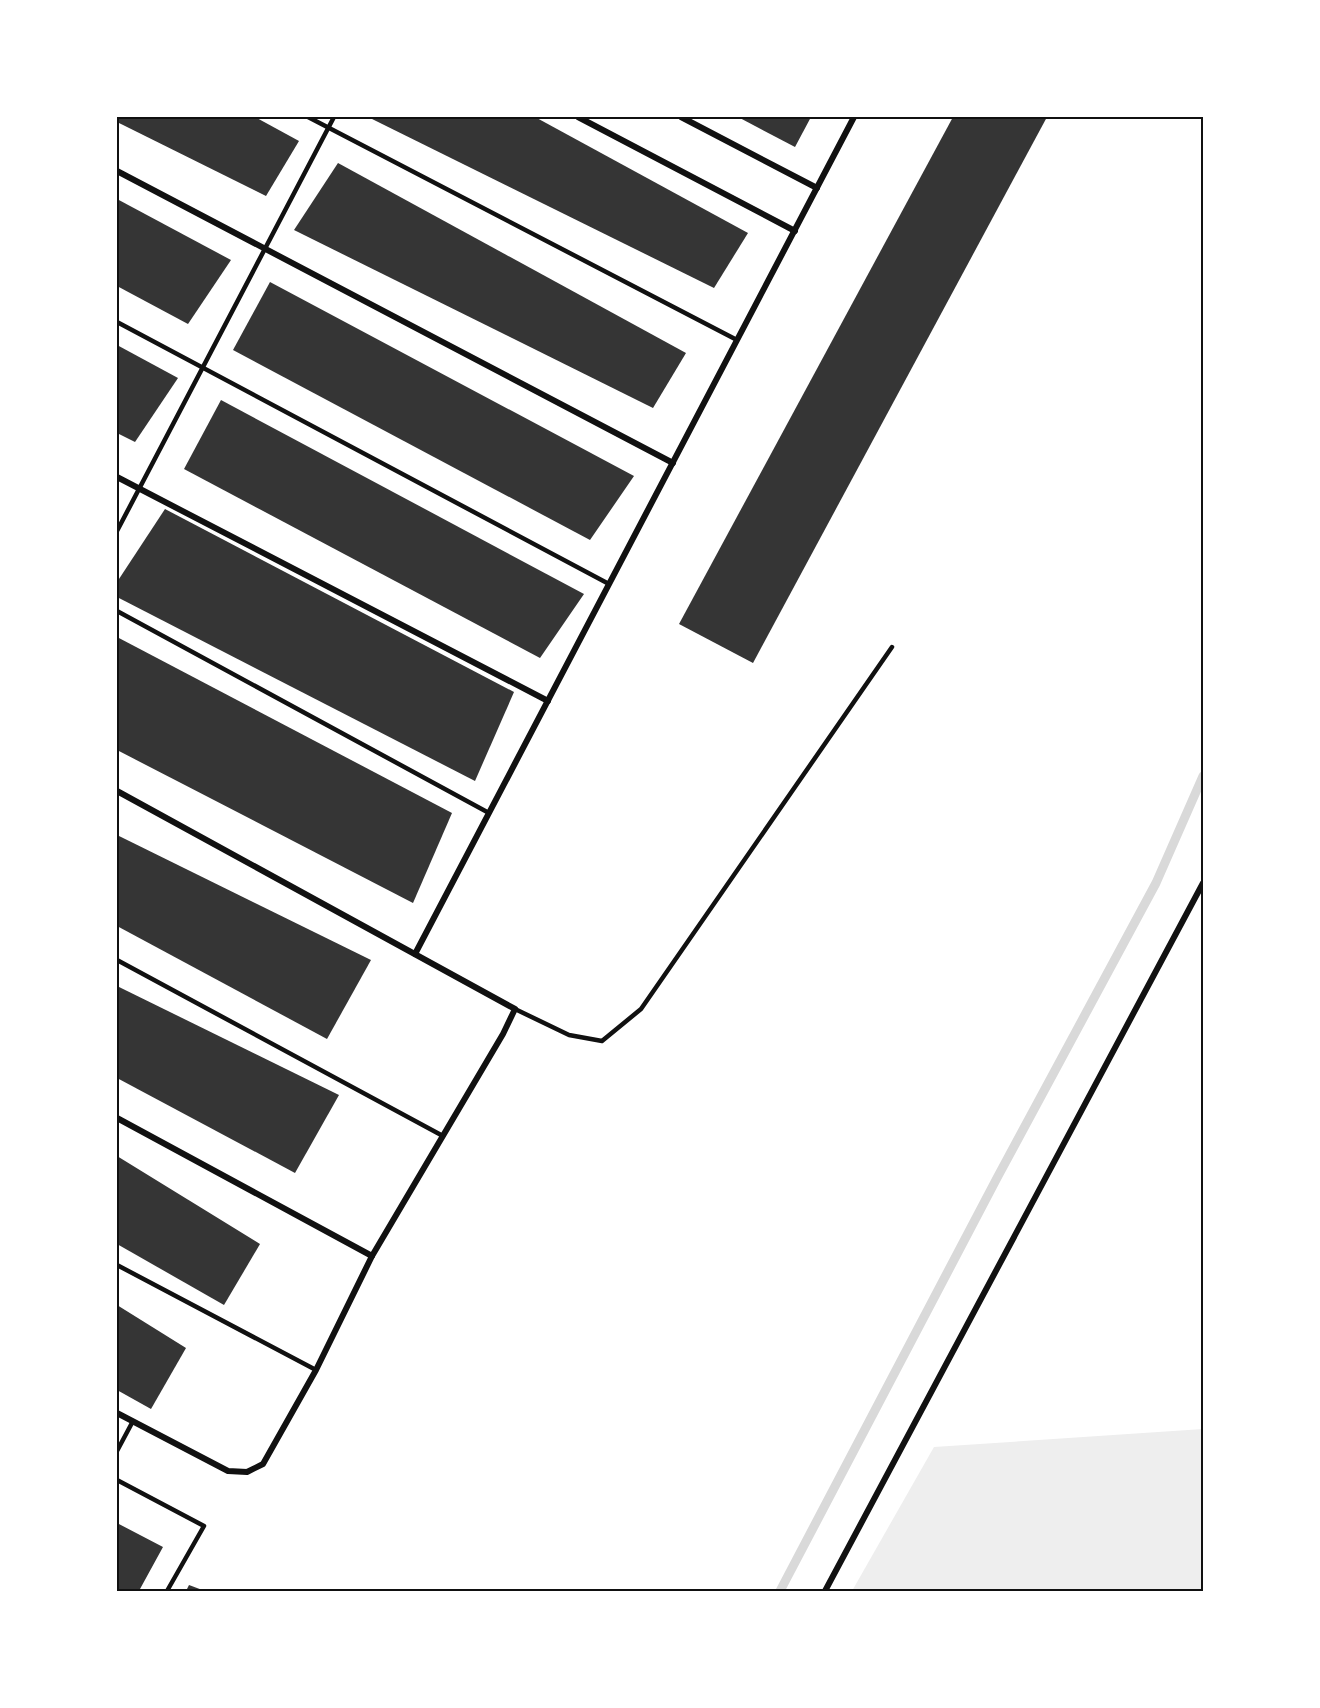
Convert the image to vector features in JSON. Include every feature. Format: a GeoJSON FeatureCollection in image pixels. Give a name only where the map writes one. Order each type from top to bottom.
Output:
{"type":"FeatureCollection","features":[{"type":"Feature","properties":{"kind":"street"},"geometry":{"type":"LineString","coordinates":[[578,117],[795,231]]}},
{"type":"Feature","properties":{"kind":"street"},"geometry":{"type":"LineString","coordinates":[[681,117],[817,188]]}},
{"type":"Feature","properties":{"kind":"street"},"geometry":{"type":"LineString","coordinates":[[415,954],[854,117]]}},
{"type":"Feature","properties":{"kind":"street"},"geometry":{"type":"LineString","coordinates":[[117,171],[673,463]]}},
{"type":"Feature","properties":{"kind":"street"},"geometry":{"type":"LineString","coordinates":[[117,477],[548,700]]}},
{"type":"Feature","properties":{"kind":"street"},"geometry":{"type":"LineString","coordinates":[[117,791],[515,1009],[503,1034],[372,1256],[316,1370],[263,1464],[247,1472],[228,1471],[117,1413]]}},
{"type":"Feature","properties":{"kind":"street"},"geometry":{"type":"LineString","coordinates":[[825,1591],[1203,883]]}},
{"type":"Feature","properties":{"kind":"street"},"geometry":{"type":"LineString","coordinates":[[117,1118],[372,1256]]}},
{"type":"Feature","properties":{"kind":"lane"},"geometry":{"type":"LineString","coordinates":[[308,117],[737,340]]}},
{"type":"Feature","properties":{"kind":"lane"},"geometry":{"type":"LineString","coordinates":[[117,531],[334,117]]}},
{"type":"Feature","properties":{"kind":"lane"},"geometry":{"type":"LineString","coordinates":[[117,322],[609,584]]}},
{"type":"Feature","properties":{"kind":"lane"},"geometry":{"type":"LineString","coordinates":[[117,611],[489,813]]}},
{"type":"Feature","properties":{"kind":"lane"},"geometry":{"type":"LineString","coordinates":[[515,1009],[569,1035],[602,1041],[641,1009],[892,647]]}},
{"type":"Feature","properties":{"kind":"lane"},"geometry":{"type":"LineString","coordinates":[[117,960],[443,1136]]}},
{"type":"Feature","properties":{"kind":"lane"},"geometry":{"type":"LineString","coordinates":[[117,1265],[316,1370]]}},
{"type":"Feature","properties":{"kind":"lane"},"geometry":{"type":"LineString","coordinates":[[117,1451],[133,1421]]}},
{"type":"Feature","properties":{"kind":"lane"},"geometry":{"type":"LineString","coordinates":[[117,1480],[204,1526],[167,1591]]}},
{"type":"Feature","properties":{"kind":"shaded area"},"geometry":{"type":"Polygon","coordinates":[[[1203,1429],[1203,1591],[852,1591],[934,1447],[1203,1429]]]}},
{"type":"Feature","properties":{"kind":"building"},"geometry":{"type":"Polygon","coordinates":[[[117,117],[255,117],[299,141],[266,196],[117,122],[117,117]]]}},
{"type":"Feature","properties":{"kind":"building"},"geometry":{"type":"Polygon","coordinates":[[[368,117],[535,117],[748,233],[714,288],[368,117]]]}},
{"type":"Feature","properties":{"kind":"building"},"geometry":{"type":"Polygon","coordinates":[[[738,117],[811,117],[795,147],[738,117]]]}},
{"type":"Feature","properties":{"kind":"building"},"geometry":{"type":"Polygon","coordinates":[[[953,117],[1047,117],[753,663],[679,624],[953,117]]]}},
{"type":"Feature","properties":{"kind":"building"},"geometry":{"type":"Polygon","coordinates":[[[338,163],[686,353],[653,408],[294,230],[338,163]]]}},
{"type":"Feature","properties":{"kind":"building"},"geometry":{"type":"Polygon","coordinates":[[[117,199],[231,260],[188,324],[117,286],[117,199]]]}},
{"type":"Feature","properties":{"kind":"building"},"geometry":{"type":"Polygon","coordinates":[[[270,282],[634,476],[590,540],[233,350],[270,282]]]}},
{"type":"Feature","properties":{"kind":"building"},"geometry":{"type":"Polygon","coordinates":[[[117,345],[178,378],[135,442],[117,433],[117,345]]]}},
{"type":"Feature","properties":{"kind":"building"},"geometry":{"type":"Polygon","coordinates":[[[221,400],[584,594],[540,658],[184,469],[221,400]]]}},
{"type":"Feature","properties":{"kind":"building"},"geometry":{"type":"Polygon","coordinates":[[[165,509],[514,692],[475,781],[117,597],[117,582],[165,509]]]}},
{"type":"Feature","properties":{"kind":"building"},"geometry":{"type":"Polygon","coordinates":[[[117,637],[452,813],[413,903],[117,750],[117,637]]]}},
{"type":"Feature","properties":{"kind":"building"},"geometry":{"type":"Polygon","coordinates":[[[117,835],[371,960],[327,1039],[117,926],[117,835]]]}},
{"type":"Feature","properties":{"kind":"building"},"geometry":{"type":"Polygon","coordinates":[[[117,986],[339,1095],[295,1173],[117,1078],[117,986]]]}},
{"type":"Feature","properties":{"kind":"building"},"geometry":{"type":"Polygon","coordinates":[[[117,1156],[260,1244],[224,1305],[117,1244],[117,1156]]]}},
{"type":"Feature","properties":{"kind":"building"},"geometry":{"type":"Polygon","coordinates":[[[117,1305],[186,1348],[151,1409],[117,1390],[117,1305]]]}},
{"type":"Feature","properties":{"kind":"building"},"geometry":{"type":"Polygon","coordinates":[[[117,1523],[163,1547],[140,1589],[144,1591],[117,1591],[117,1523]]]}},
{"type":"Feature","properties":{"kind":"building"},"geometry":{"type":"Polygon","coordinates":[[[189,1585],[205,1591],[186,1591],[189,1585]]]}},
{"type":"Feature","properties":{"kind":"waterway"},"geometry":{"type":"LineString","coordinates":[[780,1591],[997,1178],[1156,883],[1203,776]]}}]}
